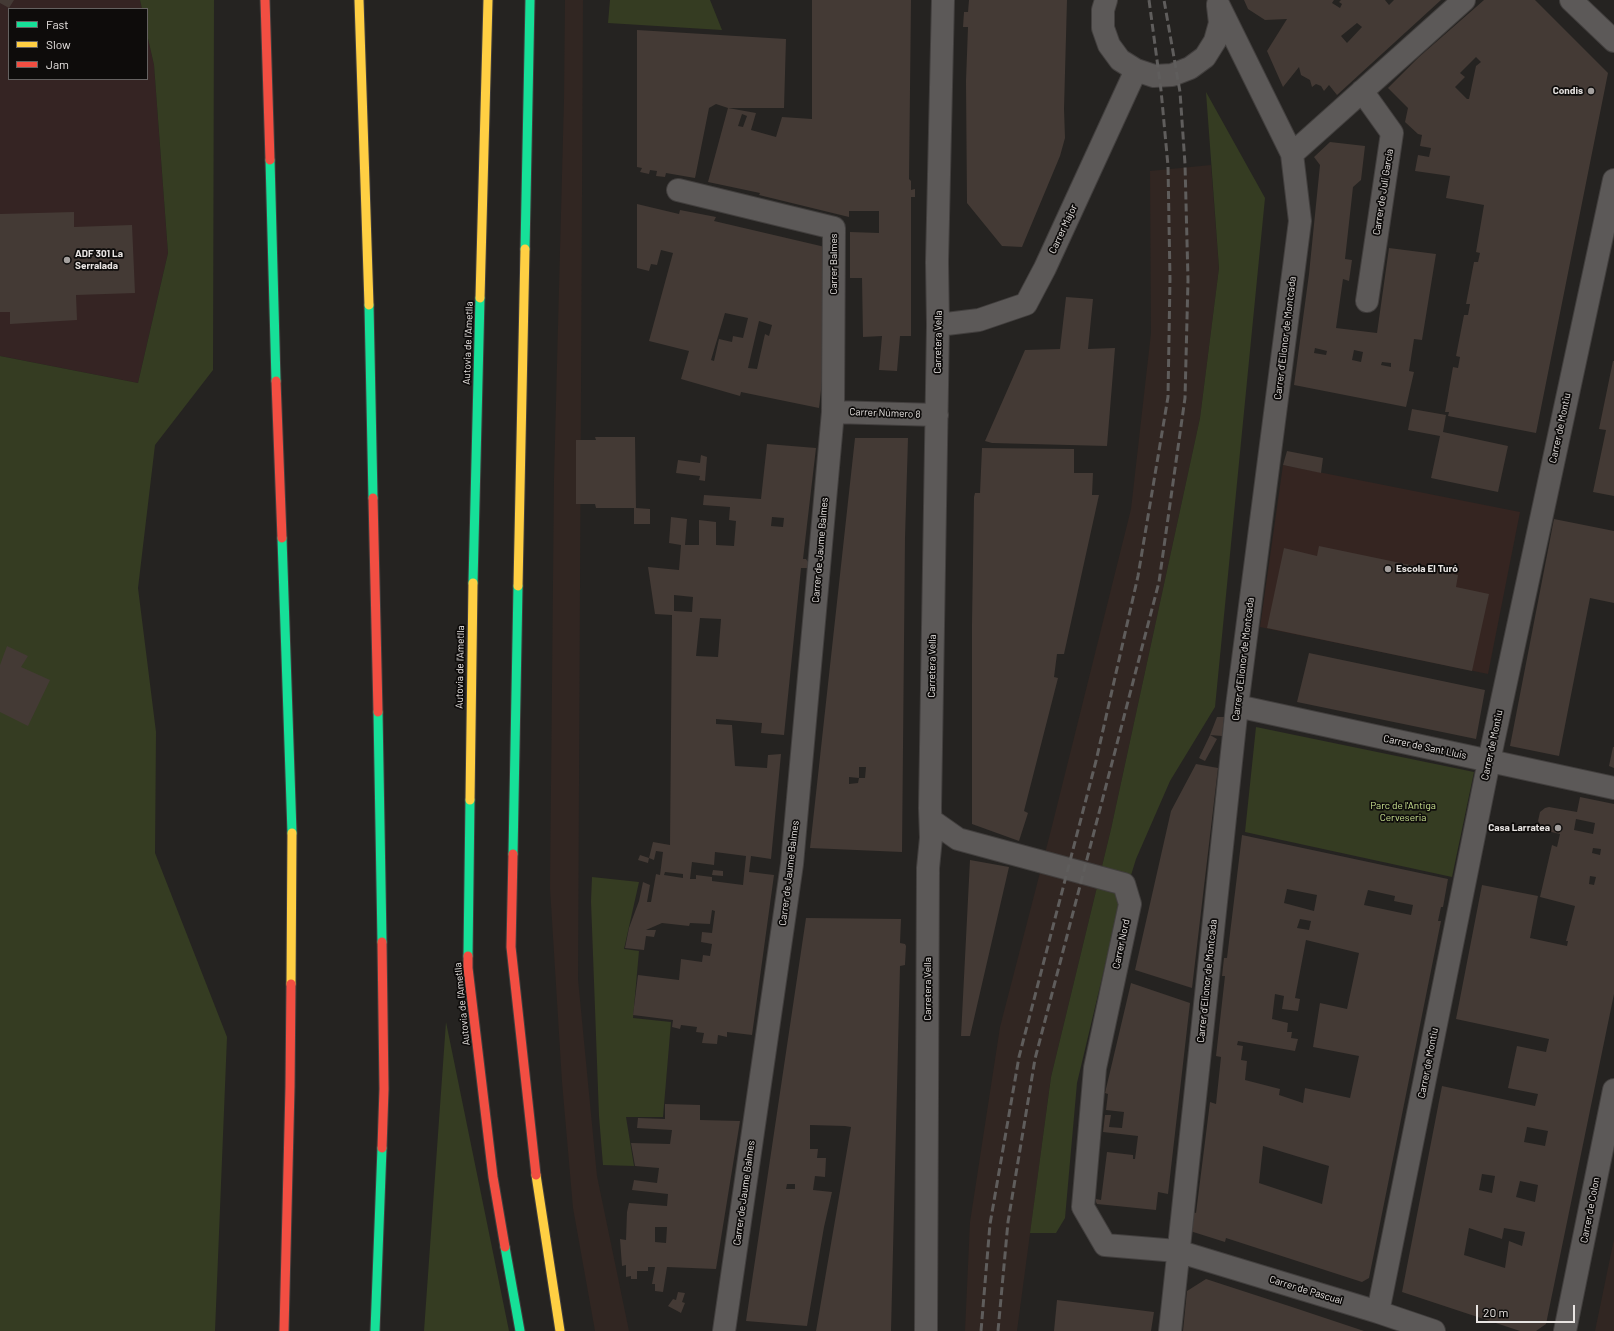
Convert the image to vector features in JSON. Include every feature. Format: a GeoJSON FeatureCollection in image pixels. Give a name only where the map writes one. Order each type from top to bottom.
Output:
{"type":"FeatureCollection","features":[{"type":"Feature","properties":{"kind":"highway"},"geometry":{"type":"LineString","coordinates":[[265,0],[275,351],[292,843],[290,1087],[284,1331]]}},
{"type":"Feature","properties":{"kind":"highway"},"geometry":{"type":"LineString","coordinates":[[359,0],[370,342],[382,897],[384,1089],[375,1331]]}},
{"type":"Feature","properties":{"kind":"highway","name":"Autovia de l'Ametlla"},"geometry":{"type":"LineString","coordinates":[[488,0],[471,641],[468,968],[493,1177],[520,1331]]}},
{"type":"Feature","properties":{"kind":"highway"},"geometry":{"type":"LineString","coordinates":[[530,0],[511,947],[538,1197],[560,1331]]}},
{"type":"Feature","properties":{"kind":"street","name":"Carretera Vella"},"geometry":{"type":"LineString","coordinates":[[926,1331],[928,868],[931,820],[938,325],[937,262],[943,0]]}},
{"type":"Feature","properties":{"kind":"street"},"geometry":{"type":"LineString","coordinates":[[1106,0],[1103,10],[1103,28],[1109,45],[1120,60],[1136,70],[1154,76],[1172,75],[1190,68],[1205,57],[1215,41],[1220,23],[1217,2]]}},
{"type":"Feature","properties":{"kind":"street"},"geometry":{"type":"LineString","coordinates":[[1292,154],[1464,0]]}},
{"type":"Feature","properties":{"kind":"street"},"geometry":{"type":"LineString","coordinates":[[1571,0],[1614,41]]}},
{"type":"Feature","properties":{"kind":"street","name":"Carrer d'Elionor de Montcada"},"geometry":{"type":"LineString","coordinates":[[1170,1331],[1237,706],[1300,221],[1292,154],[1217,2]]}},
{"type":"Feature","properties":{"kind":"street","name":"Carrer Major"},"geometry":{"type":"LineString","coordinates":[[938,325],[979,320],[1026,304],[1045,268],[1136,70]]}},
{"type":"Feature","properties":{"kind":"street","name":"Carrer de Juli García"},"geometry":{"type":"LineString","coordinates":[[1362,91],[1392,133],[1367,301]]}},
{"type":"Feature","properties":{"kind":"street","name":"Carrer de Montiu"},"geometry":{"type":"LineString","coordinates":[[1378,1312],[1489,761],[1614,180]]}},
{"type":"Feature","properties":{"kind":"street","name":"Carrer Balmes"},"geometry":{"type":"LineString","coordinates":[[678,190],[834,228],[833,412]]}},
{"type":"Feature","properties":{"kind":"street","name":"Carrer Número 8"},"geometry":{"type":"LineString","coordinates":[[833,412],[936,415]]}},
{"type":"Feature","properties":{"kind":"street","name":"Carrer de Jaume Balmes"},"geometry":{"type":"LineString","coordinates":[[724,1331],[792,864],[833,412]]}},
{"type":"Feature","properties":{"kind":"street","name":"Carrer de Sant Lluis"},"geometry":{"type":"LineString","coordinates":[[1237,706],[1614,788]]}},
{"type":"Feature","properties":{"kind":"street","name":"Carrer Nord"},"geometry":{"type":"LineString","coordinates":[[931,820],[958,839],[1124,884],[1130,904],[1095,1068],[1083,1207]]}},
{"type":"Feature","properties":{"kind":"street","name":"Carrer de Colon"},"geometry":{"type":"LineString","coordinates":[[1565,1331],[1614,1090]]}},
{"type":"Feature","properties":{"kind":"street","name":"Carrer de Pascual"},"geometry":{"type":"LineString","coordinates":[[1083,1207],[1105,1245],[1178,1251],[1378,1312],[1434,1331]]}},
{"type":"Feature","properties":{"kind":"shaded area"},"geometry":{"type":"Polygon","coordinates":[[[0,0],[140,0],[142,8],[8,8],[8,80],[148,80],[148,38],[154,65],[168,253],[138,383],[0,356],[0,0]]]}},
{"type":"Feature","properties":{"kind":"shaded area"},"geometry":{"type":"Polygon","coordinates":[[[565,0],[583,0],[578,979],[597,1176],[629,1331],[595,1331],[573,1208],[562,1082],[550,888],[554,478],[564,99],[565,0]]]}},
{"type":"Feature","properties":{"kind":"shaded area"},"geometry":{"type":"Polygon","coordinates":[[[1211,165],[1219,268],[1200,418],[1111,829],[1051,1077],[1017,1331],[965,1331],[970,1222],[1000,1027],[1131,509],[1151,333],[1150,171],[1211,165]]]}},
{"type":"Feature","properties":{"kind":"shaded area","name":"Escola El Turó"},"geometry":{"type":"Polygon","coordinates":[[[1283,465],[1520,512],[1488,674],[1260,627],[1283,465]]]}},
{"type":"Feature","properties":{"kind":"shaded area"},"geometry":{"type":"Polygon","coordinates":[[[1614,1239],[1614,1331],[1595,1331],[1614,1239]]]}},
{"type":"Feature","properties":{"kind":"green space"},"geometry":{"type":"Polygon","coordinates":[[[140,0],[214,0],[213,370],[155,445],[138,588],[156,732],[155,853],[227,1037],[215,1331],[0,1331],[0,356],[138,383],[168,253],[154,65],[148,38],[148,8],[142,8],[140,0]]]}},
{"type":"Feature","properties":{"kind":"green space"},"geometry":{"type":"Polygon","coordinates":[[[610,0],[710,0],[722,30],[608,23],[610,0]]]}},
{"type":"Feature","properties":{"kind":"green space"},"geometry":{"type":"Polygon","coordinates":[[[1206,92],[1265,198],[1215,707],[1170,781],[1136,859],[1111,940],[1077,1083],[1065,1218],[1056,1233],[1030,1233],[1051,1077],[1111,829],[1200,418],[1219,268],[1206,92]]]}},
{"type":"Feature","properties":{"kind":"green space","name":"Parc de l'Antiga Cerveseria"},"geometry":{"type":"Polygon","coordinates":[[[1256,727],[1474,772],[1452,877],[1245,832],[1256,727]]]}},
{"type":"Feature","properties":{"kind":"green space"},"geometry":{"type":"Polygon","coordinates":[[[592,877],[639,882],[624,949],[639,951],[633,1018],[671,1022],[663,1117],[626,1117],[634,1166],[603,1165],[599,1116],[591,901],[592,877]]]}},
{"type":"Feature","properties":{"kind":"green space"},"geometry":{"type":"Polygon","coordinates":[[[446,1022],[509,1331],[424,1331],[446,1022]]]}},
{"type":"Feature","properties":{"kind":"building"},"geometry":{"type":"Polygon","coordinates":[[[0,0],[14,0],[9,8],[0,3],[0,0]]]}},
{"type":"Feature","properties":{"kind":"building"},"geometry":{"type":"Polygon","coordinates":[[[812,0],[911,0],[909,179],[911,181],[911,190],[915,189],[915,197],[911,197],[911,336],[900,336],[897,371],[879,370],[882,336],[863,337],[862,278],[850,278],[850,232],[879,233],[879,211],[849,211],[849,217],[759,195],[760,193],[708,182],[728,108],[756,113],[751,130],[776,137],[782,117],[812,119],[812,0]],[[742,114],[738,126],[743,127],[747,116],[742,114]]]}},
{"type":"Feature","properties":{"kind":"building"},"geometry":{"type":"Polygon","coordinates":[[[969,0],[1067,0],[1064,109],[1065,138],[1060,156],[1022,247],[1002,246],[967,203],[966,81],[968,27],[963,27],[964,12],[968,12],[969,0]]]}},
{"type":"Feature","properties":{"kind":"building"},"geometry":{"type":"Polygon","coordinates":[[[1244,0],[1334,0],[1332,3],[1340,8],[1342,4],[1339,2],[1341,0],[1385,0],[1389,5],[1394,0],[1441,0],[1337,95],[1329,85],[1324,91],[1321,86],[1316,84],[1312,87],[1310,80],[1301,75],[1299,67],[1283,87],[1267,51],[1287,19],[1265,20],[1248,9],[1244,0]],[[1357,23],[1341,36],[1347,43],[1362,27],[1357,23]]]}},
{"type":"Feature","properties":{"kind":"building"},"geometry":{"type":"Polygon","coordinates":[[[1484,0],[1535,0],[1608,73],[1536,433],[1448,416],[1449,412],[1445,412],[1453,367],[1458,368],[1460,357],[1456,356],[1464,315],[1468,315],[1470,304],[1466,304],[1474,262],[1478,262],[1480,253],[1476,252],[1484,205],[1446,198],[1450,176],[1415,171],[1418,155],[1429,157],[1431,148],[1420,146],[1422,135],[1418,134],[1405,122],[1408,108],[1388,88],[1419,57],[1484,0]],[[1476,57],[1460,73],[1465,77],[1455,87],[1467,99],[1469,99],[1476,66],[1481,62],[1476,57]]]}},
{"type":"Feature","properties":{"kind":"building"},"geometry":{"type":"Polygon","coordinates":[[[637,30],[786,39],[784,108],[728,108],[716,104],[709,108],[695,178],[666,173],[665,177],[656,176],[657,171],[650,170],[649,174],[640,172],[642,168],[637,167],[637,30]]]}},
{"type":"Feature","properties":{"kind":"building"},"geometry":{"type":"Polygon","coordinates":[[[1330,142],[1365,146],[1361,180],[1353,187],[1345,259],[1352,260],[1349,281],[1343,279],[1336,328],[1377,333],[1389,248],[1436,254],[1422,340],[1414,339],[1409,371],[1414,372],[1406,407],[1294,385],[1309,274],[1320,165],[1314,157],[1330,142]],[[1315,348],[1314,353],[1326,355],[1327,351],[1315,348]],[[1354,350],[1352,360],[1361,362],[1363,352],[1354,350]],[[1382,362],[1381,365],[1391,367],[1391,363],[1382,362]]]}},
{"type":"Feature","properties":{"kind":"building"},"geometry":{"type":"Polygon","coordinates":[[[637,204],[679,214],[680,210],[716,217],[714,221],[825,247],[824,364],[819,408],[741,392],[740,396],[681,379],[689,351],[649,341],[673,253],[661,250],[657,265],[651,264],[649,271],[637,268],[637,204]],[[725,313],[711,360],[714,361],[719,339],[732,342],[733,336],[743,338],[748,318],[725,313]],[[759,321],[748,368],[757,369],[765,334],[769,336],[772,325],[759,321]]]}},
{"type":"Feature","properties":{"kind":"building","name":"ADF 301 La Serralada"},"geometry":{"type":"Polygon","coordinates":[[[74,212],[74,227],[132,225],[135,293],[76,295],[77,320],[10,324],[10,312],[0,312],[0,214],[74,212]]]}},
{"type":"Feature","properties":{"kind":"building"},"geometry":{"type":"Polygon","coordinates":[[[1066,297],[1093,299],[1088,349],[1115,348],[1107,446],[992,443],[985,441],[1025,350],[1060,349],[1066,297]]]}},
{"type":"Feature","properties":{"kind":"building"},"geometry":{"type":"Polygon","coordinates":[[[1613,361],[1614,496],[1593,492],[1606,430],[1599,429],[1613,361]]]}},
{"type":"Feature","properties":{"kind":"building"},"geometry":{"type":"Polygon","coordinates":[[[1412,409],[1446,415],[1443,432],[1508,446],[1498,492],[1431,478],[1440,436],[1408,430],[1412,409]]]}},
{"type":"Feature","properties":{"kind":"building"},"geometry":{"type":"Polygon","coordinates":[[[595,437],[635,437],[636,508],[650,509],[650,524],[634,524],[634,508],[596,508],[595,504],[576,504],[576,440],[596,440],[595,437]]]}},
{"type":"Feature","properties":{"kind":"building"},"geometry":{"type":"Polygon","coordinates":[[[855,438],[908,438],[905,538],[902,852],[810,848],[855,438]],[[859,767],[859,778],[865,778],[866,767],[859,767]],[[849,777],[849,784],[858,783],[859,778],[849,777]]]}},
{"type":"Feature","properties":{"kind":"building"},"geometry":{"type":"Polygon","coordinates":[[[767,444],[816,448],[803,559],[806,559],[808,562],[808,568],[801,568],[784,735],[761,733],[762,723],[716,719],[716,724],[732,725],[735,766],[767,768],[768,755],[781,754],[771,859],[751,856],[749,872],[774,875],[752,1035],[727,1032],[727,1037],[718,1035],[717,1044],[702,1043],[704,1033],[696,1032],[697,1027],[681,1025],[680,1029],[672,1027],[673,1020],[633,1015],[638,975],[679,980],[681,959],[702,962],[703,955],[710,956],[712,944],[701,942],[702,932],[712,933],[715,911],[712,910],[710,924],[690,923],[689,926],[662,923],[646,930],[656,930],[654,937],[646,936],[644,950],[625,948],[629,928],[639,901],[643,882],[650,885],[647,902],[651,902],[656,874],[660,875],[663,852],[656,851],[654,860],[649,858],[653,842],[670,845],[672,615],[655,614],[648,567],[679,570],[681,545],[669,543],[671,517],[687,519],[685,545],[699,545],[699,520],[716,522],[716,545],[734,546],[736,521],[729,520],[730,507],[703,505],[704,495],[761,499],[767,444]],[[772,517],[771,526],[783,527],[784,518],[772,517]],[[674,595],[674,611],[692,612],[693,597],[674,595]],[[700,618],[696,656],[718,657],[721,619],[700,618]],[[715,852],[714,865],[692,862],[690,879],[696,879],[696,875],[712,877],[712,881],[743,885],[746,856],[715,852]],[[665,872],[664,875],[683,878],[683,874],[665,872]]]}},
{"type":"Feature","properties":{"kind":"building"},"geometry":{"type":"Polygon","coordinates":[[[982,448],[1074,449],[1074,473],[1093,473],[1092,495],[1099,495],[1064,654],[1057,654],[1054,677],[1058,678],[1024,811],[1028,813],[1019,841],[972,824],[972,624],[974,497],[975,493],[980,493],[982,448]]]}},
{"type":"Feature","properties":{"kind":"building"},"geometry":{"type":"Polygon","coordinates":[[[1287,451],[1323,458],[1321,473],[1283,465],[1287,451]]]}},
{"type":"Feature","properties":{"kind":"building"},"geometry":{"type":"Polygon","coordinates":[[[701,455],[707,457],[705,481],[699,480],[700,476],[676,473],[678,460],[700,463],[701,455]]]}},
{"type":"Feature","properties":{"kind":"building"},"geometry":{"type":"Polygon","coordinates":[[[1554,519],[1614,531],[1614,603],[1590,598],[1559,756],[1510,746],[1554,519]]]}},
{"type":"Feature","properties":{"kind":"building"},"geometry":{"type":"Polygon","coordinates":[[[1319,546],[1458,575],[1456,587],[1489,594],[1472,671],[1267,628],[1284,548],[1317,556],[1319,546]]]}},
{"type":"Feature","properties":{"kind":"building"},"geometry":{"type":"Polygon","coordinates":[[[7,646],[28,656],[21,667],[50,680],[28,726],[0,712],[0,665],[7,646]]]}},
{"type":"Feature","properties":{"kind":"building"},"geometry":{"type":"Polygon","coordinates":[[[1309,653],[1485,690],[1476,739],[1297,702],[1309,653]]]}},
{"type":"Feature","properties":{"kind":"building"},"geometry":{"type":"Polygon","coordinates":[[[1217,717],[1224,717],[1222,736],[1210,735],[1217,717]]]}},
{"type":"Feature","properties":{"kind":"building"},"geometry":{"type":"Polygon","coordinates":[[[1210,735],[1217,739],[1205,761],[1199,758],[1210,735]]]}},
{"type":"Feature","properties":{"kind":"building"},"geometry":{"type":"Polygon","coordinates":[[[1614,747],[1614,768],[1609,766],[1614,747]]]}},
{"type":"Feature","properties":{"kind":"building"},"geometry":{"type":"Polygon","coordinates":[[[1196,764],[1218,768],[1192,988],[1135,970],[1171,811],[1196,764]]]}},
{"type":"Feature","properties":{"kind":"building"},"geometry":{"type":"Polygon","coordinates":[[[1580,797],[1614,804],[1614,994],[1546,1324],[1536,1331],[1520,1331],[1402,1292],[1442,1086],[1535,1106],[1538,1094],[1508,1088],[1517,1046],[1546,1052],[1549,1039],[1456,1019],[1482,885],[1538,896],[1530,938],[1567,946],[1568,941],[1566,941],[1575,906],[1540,897],[1552,845],[1557,847],[1560,834],[1543,830],[1538,821],[1540,812],[1549,807],[1577,812],[1580,797]],[[1576,819],[1574,830],[1593,834],[1595,823],[1576,819]],[[1593,848],[1592,853],[1600,855],[1601,849],[1593,848]],[[1590,876],[1589,884],[1594,885],[1596,877],[1590,876]],[[1527,1127],[1524,1142],[1545,1146],[1548,1131],[1527,1127]],[[1482,1174],[1479,1190],[1492,1193],[1495,1176],[1482,1174]],[[1520,1181],[1516,1197],[1535,1202],[1538,1185],[1520,1181]],[[1469,1228],[1464,1255],[1505,1268],[1509,1241],[1522,1246],[1525,1232],[1504,1228],[1502,1239],[1469,1228]]]}},
{"type":"Feature","properties":{"kind":"building"},"geometry":{"type":"Polygon","coordinates":[[[1242,835],[1448,879],[1443,907],[1441,907],[1438,921],[1441,921],[1369,1278],[1362,1282],[1226,1238],[1225,1242],[1190,1231],[1193,1212],[1196,1213],[1210,1102],[1216,1104],[1221,1057],[1216,1056],[1225,976],[1222,976],[1224,958],[1227,958],[1242,835]],[[1287,889],[1284,903],[1314,911],[1317,895],[1287,889]],[[1368,890],[1364,905],[1411,915],[1413,905],[1394,901],[1395,896],[1368,890]],[[1300,919],[1297,928],[1309,930],[1311,921],[1300,919]],[[1306,940],[1295,998],[1300,999],[1298,1011],[1282,1009],[1284,996],[1275,994],[1272,1019],[1288,1023],[1287,1032],[1292,1032],[1291,1038],[1298,1039],[1295,1051],[1238,1041],[1237,1045],[1243,1046],[1241,1060],[1247,1061],[1245,1080],[1280,1089],[1279,1095],[1303,1103],[1305,1088],[1350,1098],[1359,1056],[1313,1047],[1320,1003],[1347,1009],[1359,953],[1306,940]],[[1263,1146],[1259,1183],[1322,1204],[1329,1166],[1263,1146]]]}},
{"type":"Feature","properties":{"kind":"building"},"geometry":{"type":"Polygon","coordinates":[[[640,855],[649,858],[648,863],[638,860],[640,855]]]}},
{"type":"Feature","properties":{"kind":"building"},"geometry":{"type":"Polygon","coordinates":[[[970,860],[1009,867],[970,1036],[961,1036],[970,860]]]}},
{"type":"Feature","properties":{"kind":"building"},"geometry":{"type":"Polygon","coordinates":[[[713,870],[723,871],[723,876],[712,875],[713,870]]]}},
{"type":"Feature","properties":{"kind":"building"},"geometry":{"type":"Polygon","coordinates":[[[806,918],[901,919],[900,943],[905,944],[906,946],[905,965],[900,966],[891,1331],[816,1331],[851,1127],[845,1126],[810,1125],[810,1149],[818,1149],[817,1158],[826,1158],[825,1177],[815,1176],[813,1190],[832,1192],[824,1227],[807,1326],[746,1321],[806,918]],[[787,1184],[786,1189],[795,1189],[795,1184],[787,1184]]]}},
{"type":"Feature","properties":{"kind":"building"},"geometry":{"type":"Polygon","coordinates":[[[1131,983],[1190,1003],[1168,1194],[1158,1192],[1156,1210],[1097,1204],[1096,1202],[1096,1199],[1101,1200],[1107,1152],[1133,1155],[1133,1159],[1135,1159],[1138,1136],[1103,1132],[1105,1115],[1111,1115],[1109,1127],[1122,1128],[1124,1112],[1106,1110],[1108,1094],[1105,1093],[1131,983]]]}},
{"type":"Feature","properties":{"kind":"building"},"geometry":{"type":"Polygon","coordinates":[[[665,1104],[700,1105],[700,1120],[740,1121],[716,1269],[667,1267],[663,1292],[655,1291],[655,1284],[652,1284],[655,1267],[648,1267],[648,1271],[637,1271],[637,1279],[631,1279],[631,1276],[626,1277],[626,1265],[622,1266],[620,1239],[626,1240],[627,1212],[629,1203],[667,1206],[668,1194],[632,1190],[634,1180],[657,1183],[659,1168],[635,1166],[631,1143],[670,1144],[672,1130],[637,1128],[638,1118],[665,1119],[665,1104]],[[655,1227],[655,1242],[666,1243],[667,1227],[655,1227]]]}},
{"type":"Feature","properties":{"kind":"building"},"geometry":{"type":"Polygon","coordinates":[[[1206,1279],[1364,1331],[1183,1331],[1187,1291],[1206,1279]]]}},
{"type":"Feature","properties":{"kind":"building"},"geometry":{"type":"Polygon","coordinates":[[[678,1292],[685,1293],[682,1302],[685,1303],[681,1313],[668,1306],[673,1299],[676,1300],[678,1292]]]}},
{"type":"Feature","properties":{"kind":"building"},"geometry":{"type":"Polygon","coordinates":[[[1057,1300],[1154,1312],[1151,1331],[1054,1331],[1057,1300]]]}},
{"type":"Feature","properties":{"kind":"railway"},"geometry":{"type":"LineString","coordinates":[[981,1331],[990,1224],[1019,1057],[1096,761],[1138,576],[1168,397],[1170,279],[1168,166],[1161,90],[1149,0]]}},
{"type":"Feature","properties":{"kind":"railway"},"geometry":{"type":"LineString","coordinates":[[998,1331],[1008,1222],[1035,1059],[1159,582],[1185,398],[1188,280],[1185,164],[1180,92],[1164,0]]}},
{"type":"Feature","properties":{"kind":"traffic: fast"},"geometry":{"type":"LineString","coordinates":[[525,249],[530,0]]}},
{"type":"Feature","properties":{"kind":"traffic: fast"},"geometry":{"type":"LineString","coordinates":[[270,160],[276,381]]}},
{"type":"Feature","properties":{"kind":"traffic: fast"},"geometry":{"type":"LineString","coordinates":[[473,583],[480,298]]}},
{"type":"Feature","properties":{"kind":"traffic: fast"},"geometry":{"type":"LineString","coordinates":[[369,305],[373,498]]}},
{"type":"Feature","properties":{"kind":"traffic: fast"},"geometry":{"type":"LineString","coordinates":[[282,538],[292,833]]}},
{"type":"Feature","properties":{"kind":"traffic: fast"},"geometry":{"type":"LineString","coordinates":[[513,854],[518,586]]}},
{"type":"Feature","properties":{"kind":"traffic: fast"},"geometry":{"type":"LineString","coordinates":[[378,712],[382,942]]}},
{"type":"Feature","properties":{"kind":"traffic: fast"},"geometry":{"type":"LineString","coordinates":[[468,956],[470,800]]}},
{"type":"Feature","properties":{"kind":"traffic: fast"},"geometry":{"type":"LineString","coordinates":[[375,1331],[382,1148]]}},
{"type":"Feature","properties":{"kind":"traffic: fast"},"geometry":{"type":"LineString","coordinates":[[505,1247],[520,1331]]}},
{"type":"Feature","properties":{"kind":"traffic: slow"},"geometry":{"type":"LineString","coordinates":[[359,0],[369,305]]}},
{"type":"Feature","properties":{"kind":"traffic: slow"},"geometry":{"type":"LineString","coordinates":[[480,298],[488,0]]}},
{"type":"Feature","properties":{"kind":"traffic: slow"},"geometry":{"type":"LineString","coordinates":[[518,586],[525,249]]}},
{"type":"Feature","properties":{"kind":"traffic: slow"},"geometry":{"type":"LineString","coordinates":[[470,800],[473,583]]}},
{"type":"Feature","properties":{"kind":"traffic: slow"},"geometry":{"type":"LineString","coordinates":[[291,984],[292,833]]}},
{"type":"Feature","properties":{"kind":"traffic: slow"},"geometry":{"type":"LineString","coordinates":[[536,1175],[560,1331]]}},
{"type":"Feature","properties":{"kind":"traffic: jam"},"geometry":{"type":"LineString","coordinates":[[265,0],[270,160]]}},
{"type":"Feature","properties":{"kind":"traffic: jam"},"geometry":{"type":"LineString","coordinates":[[276,381],[282,538]]}},
{"type":"Feature","properties":{"kind":"traffic: jam"},"geometry":{"type":"LineString","coordinates":[[373,498],[378,712]]}},
{"type":"Feature","properties":{"kind":"traffic: jam"},"geometry":{"type":"LineString","coordinates":[[513,854],[511,947],[536,1175]]}},
{"type":"Feature","properties":{"kind":"traffic: jam"},"geometry":{"type":"LineString","coordinates":[[382,942],[384,1089],[382,1148]]}},
{"type":"Feature","properties":{"kind":"traffic: jam"},"geometry":{"type":"LineString","coordinates":[[468,956],[468,968],[493,1177],[505,1247]]}},
{"type":"Feature","properties":{"kind":"traffic: jam"},"geometry":{"type":"LineString","coordinates":[[284,1331],[291,984]]}},
{"type":"Feature","properties":{"kind":"place","name":"Condis"},"geometry":{"type":"Point","coordinates":[1591,91]}},
{"type":"Feature","properties":{"kind":"place","name":"ADF 301 La Serralada"},"geometry":{"type":"Point","coordinates":[67,260]}},
{"type":"Feature","properties":{"kind":"place","name":"Escola El Turó"},"geometry":{"type":"Point","coordinates":[1388,569]}},
{"type":"Feature","properties":{"kind":"place","name":"Casa Larratea"},"geometry":{"type":"Point","coordinates":[1558,828]}}]}
